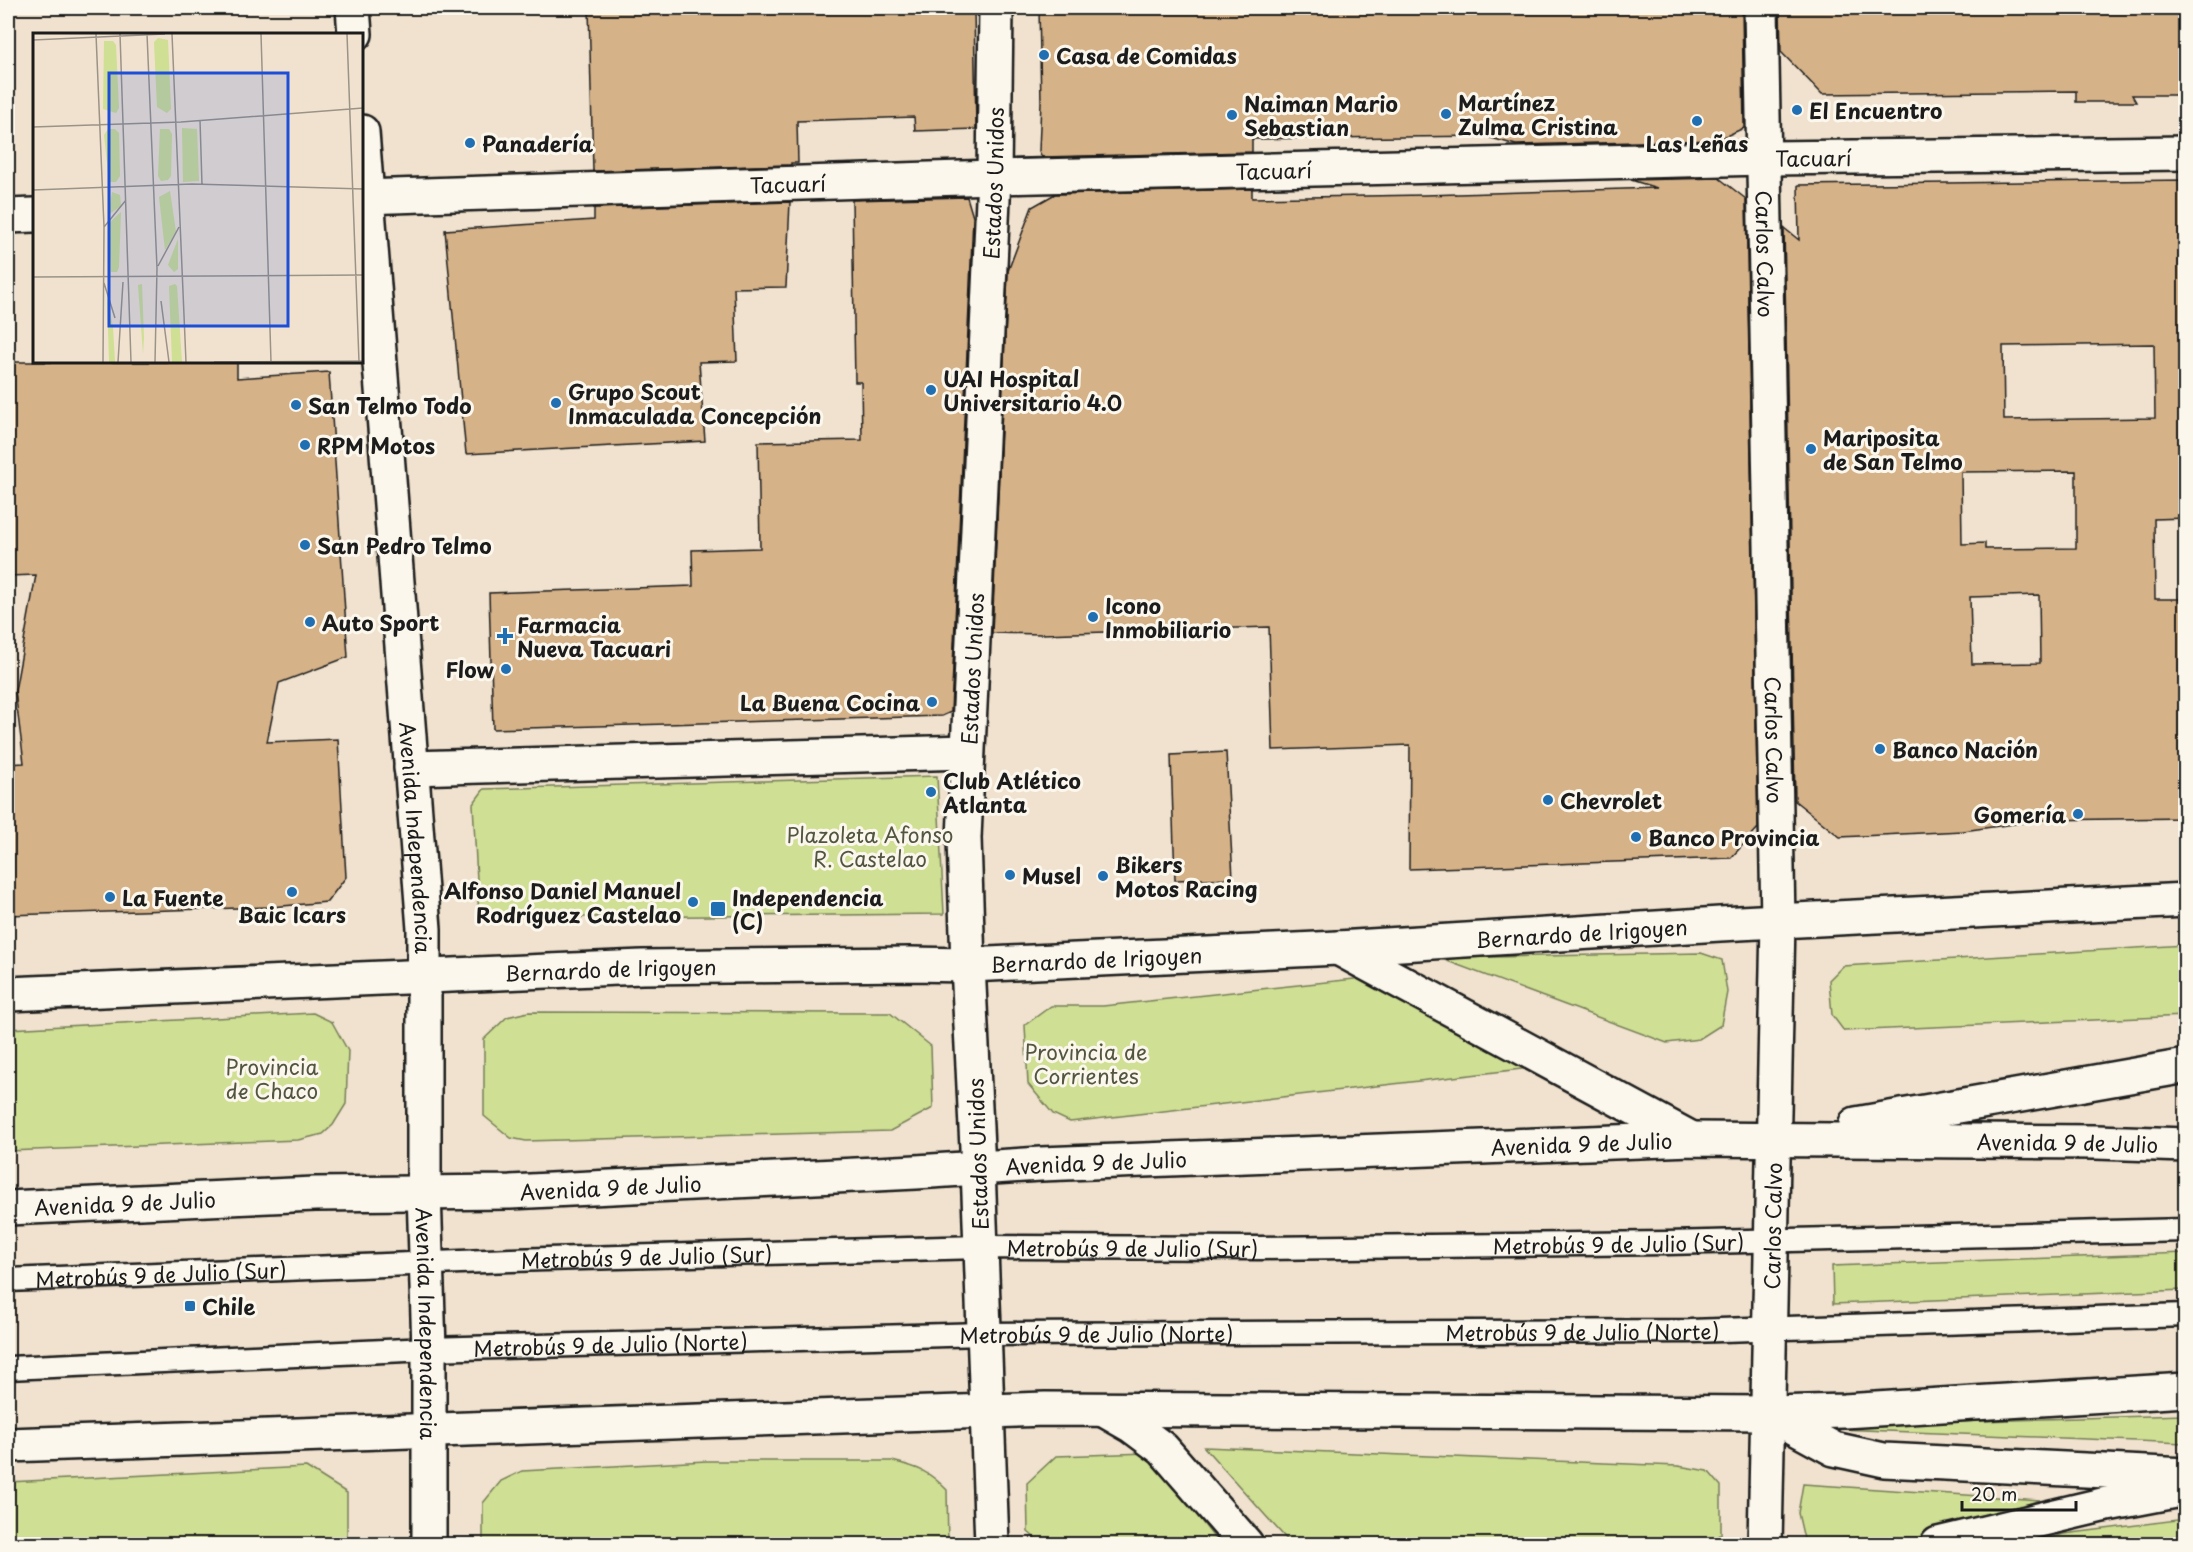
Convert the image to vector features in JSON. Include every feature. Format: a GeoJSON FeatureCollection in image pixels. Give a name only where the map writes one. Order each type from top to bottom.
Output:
{"type":"FeatureCollection","features":[{"type":"Feature","properties":{"kind":"main road"},"geometry":{"type":"LineString","coordinates":[[353,8],[355,33]]}},
{"type":"Feature","properties":{"kind":"main road","name":"Estados Unidos"},"geometry":{"type":"LineString","coordinates":[[992,1545],[964,838],[994,177],[996,8]]}},
{"type":"Feature","properties":{"kind":"main road","name":"Carlos Calvo"},"geometry":{"type":"LineString","coordinates":[[1761,8],[1778,921],[1765,1545]]}},
{"type":"Feature","properties":{"kind":"main road","name":"Tacuarí"},"geometry":{"type":"LineString","coordinates":[[364,196],[994,177],[1764,158],[2186,153]]}},
{"type":"Feature","properties":{"kind":"main road","name":"Avenida Independencia"},"geometry":{"type":"LineString","coordinates":[[363,164],[421,878],[424,976],[424,1192],[429,1349],[429,1545]]}},
{"type":"Feature","properties":{"kind":"main road"},"geometry":{"type":"LineString","coordinates":[[8,216],[33,214]]}},
{"type":"Feature","properties":{"kind":"main road"},"geometry":{"type":"LineString","coordinates":[[411,768],[967,752]]}},
{"type":"Feature","properties":{"kind":"main road","name":"Bernardo de Irigoyen"},"geometry":{"type":"LineString","coordinates":[[8,994],[642,967],[968,965],[1338,948],[1778,921],[2186,900]]}},
{"type":"Feature","properties":{"kind":"main road"},"geometry":{"type":"LineString","coordinates":[[1338,948],[1692,1139]]}},
{"type":"Feature","properties":{"kind":"main road"},"geometry":{"type":"LineString","coordinates":[[1773,1139],[2186,1066]]}},
{"type":"Feature","properties":{"kind":"main road"},"geometry":{"type":"LineString","coordinates":[[2096,1142],[2186,1132]]}},
{"type":"Feature","properties":{"kind":"main road","name":"Avenida 9 de Julio"},"geometry":{"type":"LineString","coordinates":[[8,1208],[315,1194],[510,1192],[1041,1164],[1692,1139],[2096,1142],[2186,1145]]}},
{"type":"Feature","properties":{"kind":"main road"},"geometry":{"type":"LineString","coordinates":[[8,1444],[987,1411],[1768,1413],[1856,1410],[2186,1390]]}},
{"type":"Feature","properties":{"kind":"main road"},"geometry":{"type":"LineString","coordinates":[[1102,1410],[1132,1426],[1163,1449],[1246,1545]]}},
{"type":"Feature","properties":{"kind":"main road"},"geometry":{"type":"LineString","coordinates":[[1768,1413],[1833,1449],[1884,1460],[2186,1475]]}},
{"type":"Feature","properties":{"kind":"main road"},"geometry":{"type":"LineString","coordinates":[[1938,1545],[2102,1505],[2186,1489]]}},
{"type":"Feature","properties":{"kind":"lane","name":"Metrobús 9 de Julio (Sur)"},"geometry":{"type":"LineString","coordinates":[[8,1280],[426,1264],[980,1247],[1260,1248],[1667,1243],[2186,1230]]}},
{"type":"Feature","properties":{"kind":"lane","name":"Metrobús 9 de Julio (Norte)"},"geometry":{"type":"LineString","coordinates":[[8,1368],[429,1349],[984,1334],[1678,1331],[2186,1315]]}},
{"type":"Feature","properties":{"kind":"green space","name":"Plazoleta Afonso R. Castelao"},"geometry":{"type":"Polygon","coordinates":[[[937,776],[944,914],[479,918],[473,804],[484,789],[937,776]]]}},
{"type":"Feature","properties":{"kind":"green space"},"geometry":{"type":"Polygon","coordinates":[[[2185,945],[2185,1016],[1844,1031],[1832,1015],[1829,980],[1843,966],[2185,945]]]}},
{"type":"Feature","properties":{"kind":"green space"},"geometry":{"type":"Polygon","coordinates":[[[1701,953],[1722,960],[1727,992],[1721,1025],[1699,1039],[1667,1043],[1439,958],[1701,953]]]}},
{"type":"Feature","properties":{"kind":"green space","name":"Provincia de Corrientes"},"geometry":{"type":"Polygon","coordinates":[[[1373,977],[1530,1068],[1070,1122],[1053,1114],[1028,1084],[1025,1025],[1051,1006],[1103,1006],[1373,977]]]}},
{"type":"Feature","properties":{"kind":"green space"},"geometry":{"type":"Polygon","coordinates":[[[528,1012],[890,1013],[931,1046],[933,1108],[890,1131],[526,1141],[511,1138],[484,1116],[484,1039],[507,1017],[528,1012]]]}},
{"type":"Feature","properties":{"kind":"green space","name":"Provincia de Chaco"},"geometry":{"type":"Polygon","coordinates":[[[313,1013],[332,1022],[348,1051],[346,1104],[333,1125],[323,1134],[298,1140],[8,1151],[8,1029],[313,1013]]]}},
{"type":"Feature","properties":{"kind":"green space"},"geometry":{"type":"Polygon","coordinates":[[[2185,1253],[2185,1290],[1833,1304],[1832,1266],[2185,1253]]]}},
{"type":"Feature","properties":{"kind":"green space"},"geometry":{"type":"Polygon","coordinates":[[[2185,1415],[2185,1443],[1838,1429],[1839,1425],[2185,1415]]]}},
{"type":"Feature","properties":{"kind":"green space"},"geometry":{"type":"Polygon","coordinates":[[[1204,1447],[1678,1466],[1708,1471],[1721,1486],[1721,1534],[1711,1544],[1291,1544],[1204,1447]]]}},
{"type":"Feature","properties":{"kind":"green space"},"geometry":{"type":"Polygon","coordinates":[[[1149,1453],[1219,1544],[1042,1544],[1028,1532],[1027,1483],[1056,1456],[1149,1453]]]}},
{"type":"Feature","properties":{"kind":"green space"},"geometry":{"type":"Polygon","coordinates":[[[706,1461],[892,1461],[916,1468],[934,1478],[947,1490],[948,1544],[483,1544],[483,1503],[501,1481],[522,1471],[706,1461]]]}},
{"type":"Feature","properties":{"kind":"green space"},"geometry":{"type":"Polygon","coordinates":[[[306,1467],[347,1493],[347,1544],[8,1544],[8,1482],[306,1467]]]}},
{"type":"Feature","properties":{"kind":"green space"},"geometry":{"type":"Polygon","coordinates":[[[1803,1484],[2040,1500],[1925,1537],[1804,1539],[1798,1513],[1803,1484]]]}},
{"type":"Feature","properties":{"kind":"green space"},"geometry":{"type":"Polygon","coordinates":[[[2185,1519],[2185,1544],[2028,1544],[2064,1534],[2185,1519]]]}},
{"type":"Feature","properties":{"kind":"building"},"geometry":{"type":"Polygon","coordinates":[[[589,8],[974,8],[976,129],[915,131],[914,117],[797,121],[798,163],[791,163],[791,165],[593,171],[589,8]]]}},
{"type":"Feature","properties":{"kind":"building"},"geometry":{"type":"Polygon","coordinates":[[[1039,8],[1742,8],[1744,128],[1717,140],[1516,145],[1484,136],[1252,139],[1252,152],[1042,157],[1039,151],[1041,102],[1039,8]]]}},
{"type":"Feature","properties":{"kind":"building"},"geometry":{"type":"Polygon","coordinates":[[[1780,8],[2186,8],[2186,95],[2132,95],[2136,102],[2076,102],[2076,91],[1822,94],[1781,52],[1780,8]]]}},
{"type":"Feature","properties":{"kind":"building"},"geometry":{"type":"Polygon","coordinates":[[[1719,178],[1746,199],[1758,828],[1731,858],[1409,869],[1410,745],[1273,750],[1269,627],[1041,634],[992,633],[1008,271],[1032,207],[1055,194],[1252,189],[1252,198],[1425,195],[1657,188],[1631,180],[1719,178]]]}},
{"type":"Feature","properties":{"kind":"building"},"geometry":{"type":"Polygon","coordinates":[[[2186,180],[2186,518],[2154,519],[2155,599],[2186,599],[2186,818],[2042,820],[1963,831],[1840,837],[1795,801],[1784,228],[1799,240],[1798,185],[2186,180]],[[2154,344],[2003,346],[2004,420],[2155,418],[2154,344]],[[2076,471],[1961,472],[1962,544],[1985,543],[1985,549],[2076,548],[2076,471]],[[2039,595],[1970,597],[1972,664],[2040,663],[2039,595]]]}},
{"type":"Feature","properties":{"kind":"building"},"geometry":{"type":"Polygon","coordinates":[[[967,197],[973,217],[951,712],[942,716],[493,729],[489,593],[693,586],[692,550],[760,548],[758,442],[862,440],[861,382],[855,382],[852,200],[967,197]]]}},
{"type":"Feature","properties":{"kind":"building"},"geometry":{"type":"Polygon","coordinates":[[[790,202],[786,287],[734,288],[737,361],[699,362],[705,441],[466,454],[445,230],[594,220],[594,208],[790,202]]]}},
{"type":"Feature","properties":{"kind":"building"},"geometry":{"type":"Polygon","coordinates":[[[8,362],[237,363],[237,378],[329,372],[348,657],[279,683],[267,742],[338,739],[346,877],[327,902],[271,907],[8,915],[8,764],[24,763],[15,691],[36,575],[8,576],[8,362]]]}},
{"type":"Feature","properties":{"kind":"building"},"geometry":{"type":"Polygon","coordinates":[[[1226,752],[1233,878],[1175,880],[1171,755],[1226,752]]]}},
{"type":"Feature","properties":{"kind":"place","name":"Casa de Comidas"},"geometry":{"type":"Point","coordinates":[1044,55]}},
{"type":"Feature","properties":{"kind":"place","name":"El Encuentro"},"geometry":{"type":"Point","coordinates":[1797,110]}},
{"type":"Feature","properties":{"kind":"place","name":"Martínez Zulma Cristina"},"geometry":{"type":"Point","coordinates":[1446,114]}},
{"type":"Feature","properties":{"kind":"place","name":"Naiman Mario Sebastian"},"geometry":{"type":"Point","coordinates":[1232,115]}},
{"type":"Feature","properties":{"kind":"place","name":"Las Leñas"},"geometry":{"type":"Point","coordinates":[1697,121]}},
{"type":"Feature","properties":{"kind":"place","name":"Panadería"},"geometry":{"type":"Point","coordinates":[470,143]}},
{"type":"Feature","properties":{"kind":"place","name":"UAI Hospital Universitario 4.0"},"geometry":{"type":"Point","coordinates":[931,390]}},
{"type":"Feature","properties":{"kind":"place","name":"Grupo Scout Inmaculada Concepción"},"geometry":{"type":"Point","coordinates":[556,403]}},
{"type":"Feature","properties":{"kind":"place","name":"San Telmo Todo"},"geometry":{"type":"Point","coordinates":[296,405]}},
{"type":"Feature","properties":{"kind":"place","name":"RPM Motos"},"geometry":{"type":"Point","coordinates":[305,445]}},
{"type":"Feature","properties":{"kind":"place","name":"Mariposita de San Telmo"},"geometry":{"type":"Point","coordinates":[1811,449]}},
{"type":"Feature","properties":{"kind":"place","name":"San Pedro Telmo"},"geometry":{"type":"Point","coordinates":[305,545]}},
{"type":"Feature","properties":{"kind":"place","name":"Icono Inmobiliario"},"geometry":{"type":"Point","coordinates":[1093,617]}},
{"type":"Feature","properties":{"kind":"place","name":"Auto Sport"},"geometry":{"type":"Point","coordinates":[310,622]}},
{"type":"Feature","properties":{"kind":"place","name":"Farmacia Nueva Tacuari"},"geometry":{"type":"Point","coordinates":[505,636]}},
{"type":"Feature","properties":{"kind":"place","name":"Flow"},"geometry":{"type":"Point","coordinates":[506,669]}},
{"type":"Feature","properties":{"kind":"place","name":"La Buena Cocina"},"geometry":{"type":"Point","coordinates":[932,702]}},
{"type":"Feature","properties":{"kind":"place","name":"Banco Nación"},"geometry":{"type":"Point","coordinates":[1880,749]}},
{"type":"Feature","properties":{"kind":"place","name":"Club Atlético Atlanta"},"geometry":{"type":"Point","coordinates":[931,792]}},
{"type":"Feature","properties":{"kind":"place","name":"Chevrolet"},"geometry":{"type":"Point","coordinates":[1548,800]}},
{"type":"Feature","properties":{"kind":"place","name":"Gomería"},"geometry":{"type":"Point","coordinates":[2078,814]}},
{"type":"Feature","properties":{"kind":"place","name":"Banco Provincia"},"geometry":{"type":"Point","coordinates":[1636,837]}},
{"type":"Feature","properties":{"kind":"place","name":"Musel"},"geometry":{"type":"Point","coordinates":[1010,875]}},
{"type":"Feature","properties":{"kind":"place","name":"Bikers Motos Racing"},"geometry":{"type":"Point","coordinates":[1103,876]}},
{"type":"Feature","properties":{"kind":"place","name":"Baic Icars"},"geometry":{"type":"Point","coordinates":[292,892]}},
{"type":"Feature","properties":{"kind":"place","name":"La Fuente"},"geometry":{"type":"Point","coordinates":[110,897]}},
{"type":"Feature","properties":{"kind":"place","name":"Alfonso Daniel Manuel Rodríguez Castelao"},"geometry":{"type":"Point","coordinates":[693,902]}},
{"type":"Feature","properties":{"kind":"place","name":"Independencia (C)"},"geometry":{"type":"Point","coordinates":[718,909]}},
{"type":"Feature","properties":{"kind":"place","name":"Chile"},"geometry":{"type":"Point","coordinates":[190,1306]}}]}
